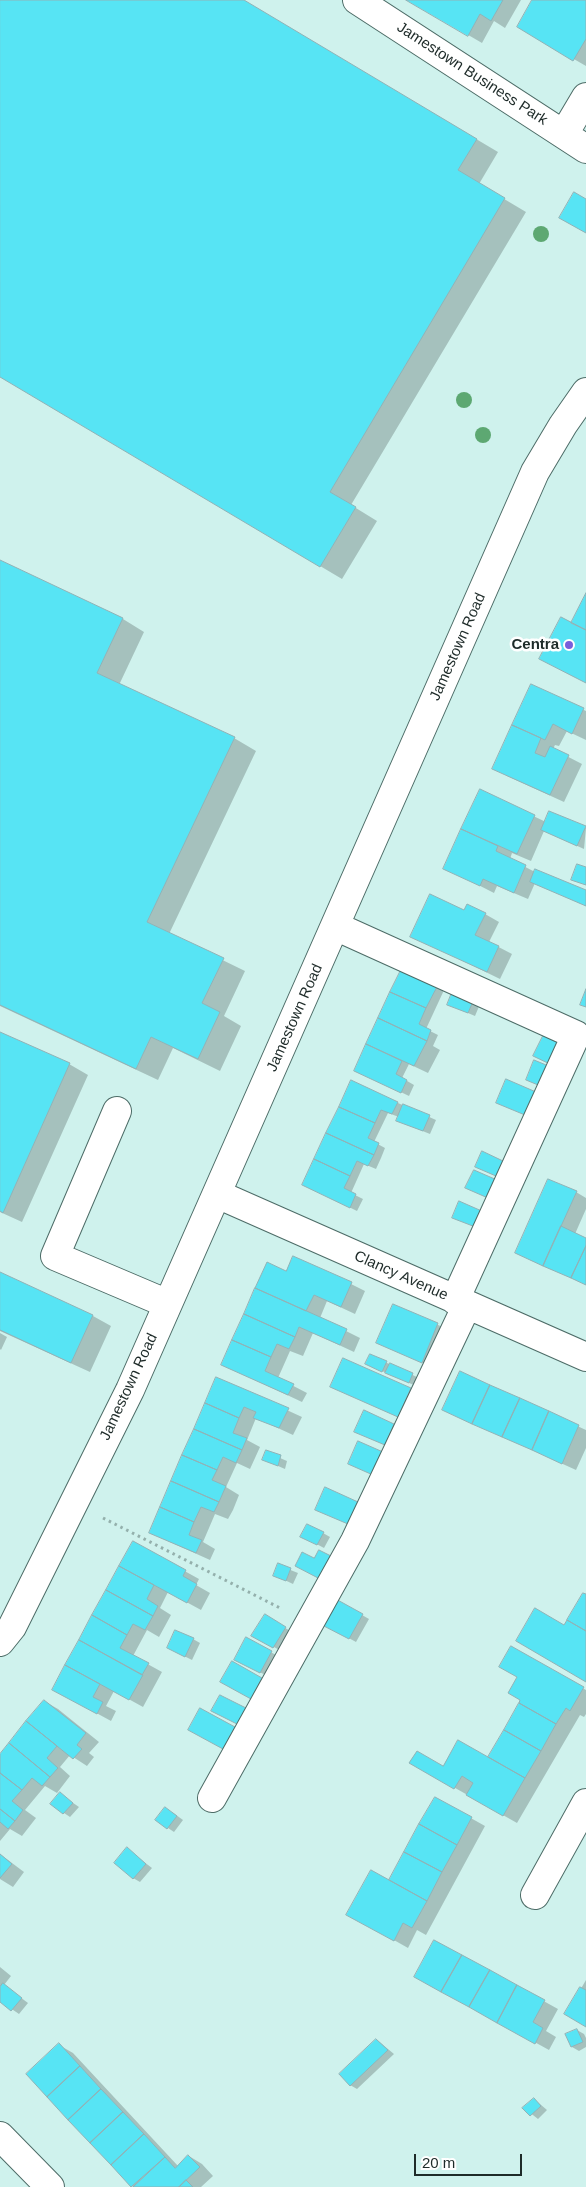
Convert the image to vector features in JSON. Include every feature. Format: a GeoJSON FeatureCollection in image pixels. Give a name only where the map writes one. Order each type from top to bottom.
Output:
{"type":"FeatureCollection","features":[{"type":"Feature","properties":{"kind":"street","name":"Jamestown Business Park"},"geometry":{"type":"LineString","coordinates":[[362,1],[575,142]]}},
{"type":"Feature","properties":{"kind":"street"},"geometry":{"type":"LineString","coordinates":[[575,142],[586,97]]}},
{"type":"Feature","properties":{"kind":"street","name":"Jamestown Road"},"geometry":{"type":"LineString","coordinates":[[0,1642],[12,1626],[130,1390],[534,472],[586,392]]}},
{"type":"Feature","properties":{"kind":"street"},"geometry":{"type":"LineString","coordinates":[[212,1798],[355,1541],[576,1035],[335,926]]}},
{"type":"Feature","properties":{"kind":"street"},"geometry":{"type":"LineString","coordinates":[[117,1111],[55,1256],[168,1304]]}},
{"type":"Feature","properties":{"kind":"street","name":"Clancy Avenue"},"geometry":{"type":"LineString","coordinates":[[217,1194],[586,1357]]}},
{"type":"Feature","properties":{"kind":"street"},"geometry":{"type":"LineString","coordinates":[[535,1895],[586,1803]]}},
{"type":"Feature","properties":{"kind":"street"},"geometry":{"type":"LineString","coordinates":[[0,2136],[50,2187]]}},
{"type":"Feature","properties":{"kind":"path"},"geometry":{"type":"LineString","coordinates":[[73,1503],[309,1623]]}},
{"type":"Feature","properties":{"kind":"building"},"geometry":{"type":"Polygon","coordinates":[[[0,0],[244,0],[477,139],[458,170],[505,198],[330,492],[356,507],[320,567],[0,377],[0,0]]]}},
{"type":"Feature","properties":{"kind":"building"},"geometry":{"type":"Polygon","coordinates":[[[406,0],[503,0],[491,21],[480,14],[468,36],[406,0]]]}},
{"type":"Feature","properties":{"kind":"building"},"geometry":{"type":"Polygon","coordinates":[[[532,0],[586,0],[586,39],[573,61],[517,27],[532,0]]]}},
{"type":"Feature","properties":{"kind":"building"},"geometry":{"type":"Polygon","coordinates":[[[574,192],[586,199],[586,233],[559,218],[574,192]]]}},
{"type":"Feature","properties":{"kind":"building"},"geometry":{"type":"Polygon","coordinates":[[[0,560],[123,618],[97,673],[235,737],[147,922],[224,958],[202,1003],[220,1012],[198,1059],[151,1037],[136,1069],[0,1005],[0,560]]]}},
{"type":"Feature","properties":{"kind":"building"},"geometry":{"type":"Polygon","coordinates":[[[586,593],[586,630],[571,623],[586,593]]]}},
{"type":"Feature","properties":{"kind":"building"},"geometry":{"type":"Polygon","coordinates":[[[561,617],[586,630],[586,683],[539,659],[561,617]]]}},
{"type":"Feature","properties":{"kind":"building"},"geometry":{"type":"Polygon","coordinates":[[[531,684],[584,708],[572,734],[553,724],[545,740],[512,725],[531,684]]]}},
{"type":"Feature","properties":{"kind":"building"},"geometry":{"type":"Polygon","coordinates":[[[512,725],[541,738],[535,753],[545,757],[550,746],[569,755],[550,795],[492,769],[512,725]]]}},
{"type":"Feature","properties":{"kind":"building"},"geometry":{"type":"Polygon","coordinates":[[[480,789],[535,815],[517,854],[461,829],[480,789]]]}},
{"type":"Feature","properties":{"kind":"building"},"geometry":{"type":"Polygon","coordinates":[[[549,811],[586,826],[577,846],[541,830],[549,811]]]}},
{"type":"Feature","properties":{"kind":"building"},"geometry":{"type":"Polygon","coordinates":[[[461,829],[498,846],[496,851],[526,865],[514,893],[483,879],[480,886],[443,869],[461,829]]]}},
{"type":"Feature","properties":{"kind":"building"},"geometry":{"type":"Polygon","coordinates":[[[577,864],[586,867],[586,885],[571,880],[577,864]]]}},
{"type":"Feature","properties":{"kind":"building"},"geometry":{"type":"Polygon","coordinates":[[[535,869],[586,890],[586,906],[530,882],[535,869]]]}},
{"type":"Feature","properties":{"kind":"building"},"geometry":{"type":"Polygon","coordinates":[[[430,894],[464,910],[467,904],[486,913],[475,935],[499,946],[487,972],[410,937],[430,894]]]}},
{"type":"Feature","properties":{"kind":"building"},"geometry":{"type":"Polygon","coordinates":[[[403,966],[439,983],[426,1008],[390,992],[403,966]]]}},
{"type":"Feature","properties":{"kind":"building"},"geometry":{"type":"Polygon","coordinates":[[[586,989],[586,1007],[580,1005],[586,989]]]}},
{"type":"Feature","properties":{"kind":"building"},"geometry":{"type":"Polygon","coordinates":[[[453,990],[474,999],[468,1013],[447,1005],[453,990]]]}},
{"type":"Feature","properties":{"kind":"building"},"geometry":{"type":"Polygon","coordinates":[[[390,992],[426,1008],[419,1024],[431,1030],[427,1041],[378,1018],[390,992]]]}},
{"type":"Feature","properties":{"kind":"building"},"geometry":{"type":"Polygon","coordinates":[[[378,1018],[427,1041],[414,1066],[366,1044],[378,1018]]]}},
{"type":"Feature","properties":{"kind":"building"},"geometry":{"type":"Polygon","coordinates":[[[0,1032],[70,1063],[3,1213],[0,1211],[0,1032]]]}},
{"type":"Feature","properties":{"kind":"building"},"geometry":{"type":"Polygon","coordinates":[[[545,1032],[563,1040],[552,1065],[533,1056],[545,1032]]]}},
{"type":"Feature","properties":{"kind":"building"},"geometry":{"type":"Polygon","coordinates":[[[366,1044],[402,1061],[396,1074],[407,1080],[401,1093],[354,1071],[366,1044]]]}},
{"type":"Feature","properties":{"kind":"building"},"geometry":{"type":"Polygon","coordinates":[[[534,1060],[551,1067],[543,1087],[526,1080],[534,1060]]]}},
{"type":"Feature","properties":{"kind":"building"},"geometry":{"type":"Polygon","coordinates":[[[506,1079],[536,1092],[525,1115],[496,1103],[506,1079]]]}},
{"type":"Feature","properties":{"kind":"building"},"geometry":{"type":"Polygon","coordinates":[[[351,1080],[398,1102],[392,1114],[381,1110],[375,1123],[339,1107],[351,1080]]]}},
{"type":"Feature","properties":{"kind":"building"},"geometry":{"type":"Polygon","coordinates":[[[403,1104],[430,1115],[423,1131],[396,1121],[403,1104]]]}},
{"type":"Feature","properties":{"kind":"building"},"geometry":{"type":"Polygon","coordinates":[[[339,1107],[375,1123],[368,1138],[379,1143],[374,1155],[326,1133],[339,1107]]]}},
{"type":"Feature","properties":{"kind":"building"},"geometry":{"type":"Polygon","coordinates":[[[326,1133],[374,1155],[368,1166],[357,1161],[350,1176],[314,1159],[326,1133]]]}},
{"type":"Feature","properties":{"kind":"building"},"geometry":{"type":"Polygon","coordinates":[[[482,1151],[503,1161],[496,1176],[475,1167],[482,1151]]]}},
{"type":"Feature","properties":{"kind":"building"},"geometry":{"type":"Polygon","coordinates":[[[314,1159],[350,1176],[344,1188],[356,1194],[350,1208],[302,1185],[314,1159]]]}},
{"type":"Feature","properties":{"kind":"building"},"geometry":{"type":"Polygon","coordinates":[[[474,1170],[497,1180],[488,1198],[465,1188],[474,1170]]]}},
{"type":"Feature","properties":{"kind":"building"},"geometry":{"type":"Polygon","coordinates":[[[548,1179],[577,1191],[543,1266],[515,1253],[548,1179]]]}},
{"type":"Feature","properties":{"kind":"building"},"geometry":{"type":"Polygon","coordinates":[[[459,1201],[484,1212],[478,1228],[452,1218],[459,1201]]]}},
{"type":"Feature","properties":{"kind":"building"},"geometry":{"type":"Polygon","coordinates":[[[561,1226],[586,1238],[586,1246],[571,1278],[543,1266],[561,1226]]]}},
{"type":"Feature","properties":{"kind":"building"},"geometry":{"type":"Polygon","coordinates":[[[586,1246],[586,1285],[571,1278],[586,1246]]]}},
{"type":"Feature","properties":{"kind":"building"},"geometry":{"type":"Polygon","coordinates":[[[293,1256],[352,1282],[341,1307],[314,1295],[306,1311],[255,1288],[267,1262],[286,1271],[293,1256]]]}},
{"type":"Feature","properties":{"kind":"building"},"geometry":{"type":"Polygon","coordinates":[[[0,1272],[93,1315],[71,1363],[0,1330],[0,1272]]]}},
{"type":"Feature","properties":{"kind":"building"},"geometry":{"type":"Polygon","coordinates":[[[255,1288],[347,1329],[340,1345],[299,1327],[295,1337],[244,1314],[255,1288]]]}},
{"type":"Feature","properties":{"kind":"building"},"geometry":{"type":"Polygon","coordinates":[[[393,1304],[438,1323],[422,1363],[376,1343],[393,1304]]]}},
{"type":"Feature","properties":{"kind":"building"},"geometry":{"type":"Polygon","coordinates":[[[244,1314],[295,1337],[289,1349],[277,1344],[271,1357],[232,1340],[244,1314]]]}},
{"type":"Feature","properties":{"kind":"building"},"geometry":{"type":"Polygon","coordinates":[[[232,1340],[271,1357],[265,1371],[294,1384],[288,1395],[221,1365],[232,1340]]]}},
{"type":"Feature","properties":{"kind":"building"},"geometry":{"type":"Polygon","coordinates":[[[370,1354],[387,1361],[382,1372],[365,1364],[370,1354]]]}},
{"type":"Feature","properties":{"kind":"building"},"geometry":{"type":"Polygon","coordinates":[[[343,1358],[411,1388],[398,1417],[330,1387],[343,1358]]]}},
{"type":"Feature","properties":{"kind":"building"},"geometry":{"type":"Polygon","coordinates":[[[390,1363],[413,1373],[409,1383],[385,1373],[390,1363]]]}},
{"type":"Feature","properties":{"kind":"building"},"geometry":{"type":"Polygon","coordinates":[[[460,1371],[490,1385],[472,1424],[442,1410],[460,1371]]]}},
{"type":"Feature","properties":{"kind":"building"},"geometry":{"type":"Polygon","coordinates":[[[216,1377],[289,1408],[279,1428],[253,1418],[256,1412],[244,1407],[239,1418],[205,1403],[216,1377]]]}},
{"type":"Feature","properties":{"kind":"building"},"geometry":{"type":"Polygon","coordinates":[[[490,1385],[520,1398],[502,1437],[472,1424],[490,1385]]]}},
{"type":"Feature","properties":{"kind":"building"},"geometry":{"type":"Polygon","coordinates":[[[520,1398],[549,1411],[532,1450],[502,1437],[520,1398]]]}},
{"type":"Feature","properties":{"kind":"building"},"geometry":{"type":"Polygon","coordinates":[[[205,1403],[239,1418],[233,1433],[247,1438],[242,1450],[194,1429],[205,1403]]]}},
{"type":"Feature","properties":{"kind":"building"},"geometry":{"type":"Polygon","coordinates":[[[364,1410],[394,1424],[385,1445],[354,1432],[364,1410]]]}},
{"type":"Feature","properties":{"kind":"building"},"geometry":{"type":"Polygon","coordinates":[[[549,1411],[579,1425],[562,1464],[532,1450],[549,1411]]]}},
{"type":"Feature","properties":{"kind":"building"},"geometry":{"type":"Polygon","coordinates":[[[194,1429],[242,1450],[236,1463],[223,1457],[217,1470],[182,1455],[194,1429]]]}},
{"type":"Feature","properties":{"kind":"building"},"geometry":{"type":"Polygon","coordinates":[[[358,1441],[383,1452],[373,1475],[348,1464],[358,1441]]]}},
{"type":"Feature","properties":{"kind":"building"},"geometry":{"type":"Polygon","coordinates":[[[266,1450],[281,1455],[278,1466],[262,1460],[266,1450]]]}},
{"type":"Feature","properties":{"kind":"building"},"geometry":{"type":"Polygon","coordinates":[[[182,1455],[217,1470],[212,1480],[226,1486],[219,1502],[171,1481],[182,1455]]]}},
{"type":"Feature","properties":{"kind":"building"},"geometry":{"type":"Polygon","coordinates":[[[171,1481],[219,1502],[214,1512],[201,1507],[194,1522],[160,1507],[171,1481]]]}},
{"type":"Feature","properties":{"kind":"building"},"geometry":{"type":"Polygon","coordinates":[[[325,1487],[358,1502],[348,1524],[315,1510],[325,1487]]]}},
{"type":"Feature","properties":{"kind":"building"},"geometry":{"type":"Polygon","coordinates":[[[160,1507],[194,1522],[189,1535],[202,1540],[196,1553],[149,1533],[160,1507]]]}},
{"type":"Feature","properties":{"kind":"building"},"geometry":{"type":"Polygon","coordinates":[[[307,1524],[324,1532],[317,1545],[300,1537],[307,1524]]]}},
{"type":"Feature","properties":{"kind":"building"},"geometry":{"type":"Polygon","coordinates":[[[133,1541],[186,1570],[183,1576],[197,1584],[187,1603],[119,1566],[133,1541]]]}},
{"type":"Feature","properties":{"kind":"building"},"geometry":{"type":"Polygon","coordinates":[[[319,1550],[331,1556],[320,1579],[295,1566],[302,1552],[314,1558],[319,1550]]]}},
{"type":"Feature","properties":{"kind":"building"},"geometry":{"type":"Polygon","coordinates":[[[278,1563],[291,1568],[286,1581],[273,1576],[278,1563]]]}},
{"type":"Feature","properties":{"kind":"building"},"geometry":{"type":"Polygon","coordinates":[[[119,1566],[154,1585],[147,1599],[158,1606],[153,1616],[106,1590],[119,1566]]]}},
{"type":"Feature","properties":{"kind":"building"},"geometry":{"type":"Polygon","coordinates":[[[106,1590],[153,1616],[145,1630],[133,1624],[127,1635],[92,1615],[106,1590]]]}},
{"type":"Feature","properties":{"kind":"building"},"geometry":{"type":"Polygon","coordinates":[[[583,1593],[586,1594],[586,1631],[567,1620],[583,1593]]]}},
{"type":"Feature","properties":{"kind":"building"},"geometry":{"type":"Polygon","coordinates":[[[334,1598],[363,1614],[349,1639],[320,1624],[334,1598]]]}},
{"type":"Feature","properties":{"kind":"building"},"geometry":{"type":"Polygon","coordinates":[[[535,1608],[564,1625],[567,1620],[586,1631],[586,1682],[516,1641],[535,1608]]]}},
{"type":"Feature","properties":{"kind":"building"},"geometry":{"type":"Polygon","coordinates":[[[265,1614],[286,1627],[273,1648],[251,1636],[265,1614]]]}},
{"type":"Feature","properties":{"kind":"building"},"geometry":{"type":"Polygon","coordinates":[[[92,1615],[127,1635],[120,1648],[149,1663],[142,1675],[79,1640],[92,1615]]]}},
{"type":"Feature","properties":{"kind":"building"},"geometry":{"type":"Polygon","coordinates":[[[175,1630],[194,1638],[185,1657],[167,1648],[175,1630]]]}},
{"type":"Feature","properties":{"kind":"building"},"geometry":{"type":"Polygon","coordinates":[[[246,1637],[272,1651],[260,1673],[234,1660],[246,1637]]]}},
{"type":"Feature","properties":{"kind":"building"},"geometry":{"type":"Polygon","coordinates":[[[79,1640],[143,1675],[129,1700],[65,1665],[79,1640]]]}},
{"type":"Feature","properties":{"kind":"building"},"geometry":{"type":"Polygon","coordinates":[[[511,1646],[584,1687],[570,1711],[566,1708],[556,1724],[519,1703],[520,1700],[508,1693],[517,1677],[499,1667],[511,1646]]]}},
{"type":"Feature","properties":{"kind":"building"},"geometry":{"type":"Polygon","coordinates":[[[232,1661],[262,1678],[251,1699],[220,1682],[232,1661]]]}},
{"type":"Feature","properties":{"kind":"building"},"geometry":{"type":"Polygon","coordinates":[[[65,1665],[100,1684],[93,1697],[103,1702],[97,1714],[52,1690],[65,1665]]]}},
{"type":"Feature","properties":{"kind":"building"},"geometry":{"type":"Polygon","coordinates":[[[220,1695],[246,1708],[237,1724],[211,1711],[220,1695]]]}},
{"type":"Feature","properties":{"kind":"building"},"geometry":{"type":"Polygon","coordinates":[[[44,1700],[86,1733],[77,1745],[82,1749],[73,1759],[26,1721],[44,1700]]]}},
{"type":"Feature","properties":{"kind":"building"},"geometry":{"type":"Polygon","coordinates":[[[519,1703],[556,1724],[541,1751],[504,1730],[519,1703]]]}},
{"type":"Feature","properties":{"kind":"building"},"geometry":{"type":"Polygon","coordinates":[[[200,1708],[235,1727],[223,1749],[188,1730],[200,1708]]]}},
{"type":"Feature","properties":{"kind":"building"},"geometry":{"type":"Polygon","coordinates":[[[26,1721],[57,1746],[47,1758],[58,1768],[50,1777],[9,1743],[26,1721]]]}},
{"type":"Feature","properties":{"kind":"building"},"geometry":{"type":"Polygon","coordinates":[[[504,1730],[541,1751],[525,1778],[488,1757],[504,1730]]]}},
{"type":"Feature","properties":{"kind":"building"},"geometry":{"type":"Polygon","coordinates":[[[458,1740],[525,1778],[503,1816],[466,1795],[473,1783],[462,1776],[454,1789],[409,1763],[417,1751],[443,1766],[458,1740]]]}},
{"type":"Feature","properties":{"kind":"building"},"geometry":{"type":"Polygon","coordinates":[[[9,1743],[50,1777],[42,1786],[32,1778],[22,1790],[0,1773],[0,1754],[9,1743]]]}},
{"type":"Feature","properties":{"kind":"building"},"geometry":{"type":"Polygon","coordinates":[[[0,1773],[22,1790],[12,1801],[23,1810],[15,1821],[0,1809],[0,1773]]]}},
{"type":"Feature","properties":{"kind":"building"},"geometry":{"type":"Polygon","coordinates":[[[60,1792],[73,1803],[63,1814],[50,1804],[60,1792]]]}},
{"type":"Feature","properties":{"kind":"building"},"geometry":{"type":"Polygon","coordinates":[[[435,1797],[472,1817],[457,1845],[419,1824],[435,1797]]]}},
{"type":"Feature","properties":{"kind":"building"},"geometry":{"type":"Polygon","coordinates":[[[165,1807],[177,1816],[167,1829],[155,1820],[165,1807]]]}},
{"type":"Feature","properties":{"kind":"building"},"geometry":{"type":"Polygon","coordinates":[[[0,1809],[15,1821],[8,1829],[0,1822],[0,1809]]]}},
{"type":"Feature","properties":{"kind":"building"},"geometry":{"type":"Polygon","coordinates":[[[419,1824],[457,1845],[442,1872],[404,1852],[419,1824]]]}},
{"type":"Feature","properties":{"kind":"building"},"geometry":{"type":"Polygon","coordinates":[[[127,1847],[146,1864],[133,1879],[114,1863],[127,1847]]]}},
{"type":"Feature","properties":{"kind":"building"},"geometry":{"type":"Polygon","coordinates":[[[404,1852],[442,1872],[427,1901],[389,1880],[404,1852]]]}},
{"type":"Feature","properties":{"kind":"building"},"geometry":{"type":"Polygon","coordinates":[[[0,1854],[12,1864],[0,1878],[0,1854]]]}},
{"type":"Feature","properties":{"kind":"building"},"geometry":{"type":"Polygon","coordinates":[[[371,1870],[427,1901],[412,1928],[403,1923],[394,1941],[346,1915],[371,1870]]]}},
{"type":"Feature","properties":{"kind":"building"},"geometry":{"type":"Polygon","coordinates":[[[434,1940],[462,1955],[441,1992],[414,1977],[434,1940]]]}},
{"type":"Feature","properties":{"kind":"building"},"geometry":{"type":"Polygon","coordinates":[[[462,1955],[490,1970],[469,2007],[441,1992],[462,1955]]]}},
{"type":"Feature","properties":{"kind":"building"},"geometry":{"type":"Polygon","coordinates":[[[490,1970],[517,1985],[497,2023],[469,2007],[490,1970]]]}},
{"type":"Feature","properties":{"kind":"building"},"geometry":{"type":"Polygon","coordinates":[[[3,1983],[22,1998],[11,2011],[0,2002],[0,1987],[3,1983]]]}},
{"type":"Feature","properties":{"kind":"building"},"geometry":{"type":"Polygon","coordinates":[[[517,1985],[545,2000],[533,2022],[543,2028],[535,2044],[497,2023],[517,1985]]]}},
{"type":"Feature","properties":{"kind":"building"},"geometry":{"type":"Polygon","coordinates":[[[580,1987],[586,1990],[586,2027],[564,2014],[580,1987]]]}},
{"type":"Feature","properties":{"kind":"building"},"geometry":{"type":"Polygon","coordinates":[[[577,2029],[583,2042],[571,2047],[565,2034],[577,2029]]]}},
{"type":"Feature","properties":{"kind":"building"},"geometry":{"type":"Polygon","coordinates":[[[376,2039],[388,2050],[350,2086],[339,2074],[376,2039]]]}},
{"type":"Feature","properties":{"kind":"building"},"geometry":{"type":"Polygon","coordinates":[[[59,2043],[80,2066],[47,2097],[26,2074],[59,2043]]]}},
{"type":"Feature","properties":{"kind":"building"},"geometry":{"type":"Polygon","coordinates":[[[80,2066],[101,2089],[68,2120],[47,2097],[80,2066]]]}},
{"type":"Feature","properties":{"kind":"building"},"geometry":{"type":"Polygon","coordinates":[[[101,2089],[123,2112],[90,2143],[68,2120],[101,2089]]]}},
{"type":"Feature","properties":{"kind":"building"},"geometry":{"type":"Polygon","coordinates":[[[534,2098],[541,2106],[530,2116],[522,2108],[534,2098]]]}},
{"type":"Feature","properties":{"kind":"building"},"geometry":{"type":"Polygon","coordinates":[[[123,2112],[144,2134],[111,2165],[90,2143],[123,2112]]]}},
{"type":"Feature","properties":{"kind":"building"},"geometry":{"type":"Polygon","coordinates":[[[144,2134],[165,2157],[131,2187],[111,2165],[144,2134]]]}},
{"type":"Feature","properties":{"kind":"building"},"geometry":{"type":"Polygon","coordinates":[[[188,2155],[200,2167],[179,2187],[133,2187],[165,2157],[175,2168],[188,2155]]]}},
{"type":"Feature","properties":{"kind":"building"},"geometry":{"type":"Polygon","coordinates":[[[186,2180],[193,2187],[179,2187],[186,2180]]]}},
{"type":"Feature","properties":{"kind":"place","name":"Centra"},"geometry":{"type":"Point","coordinates":[569,645]}}]}
